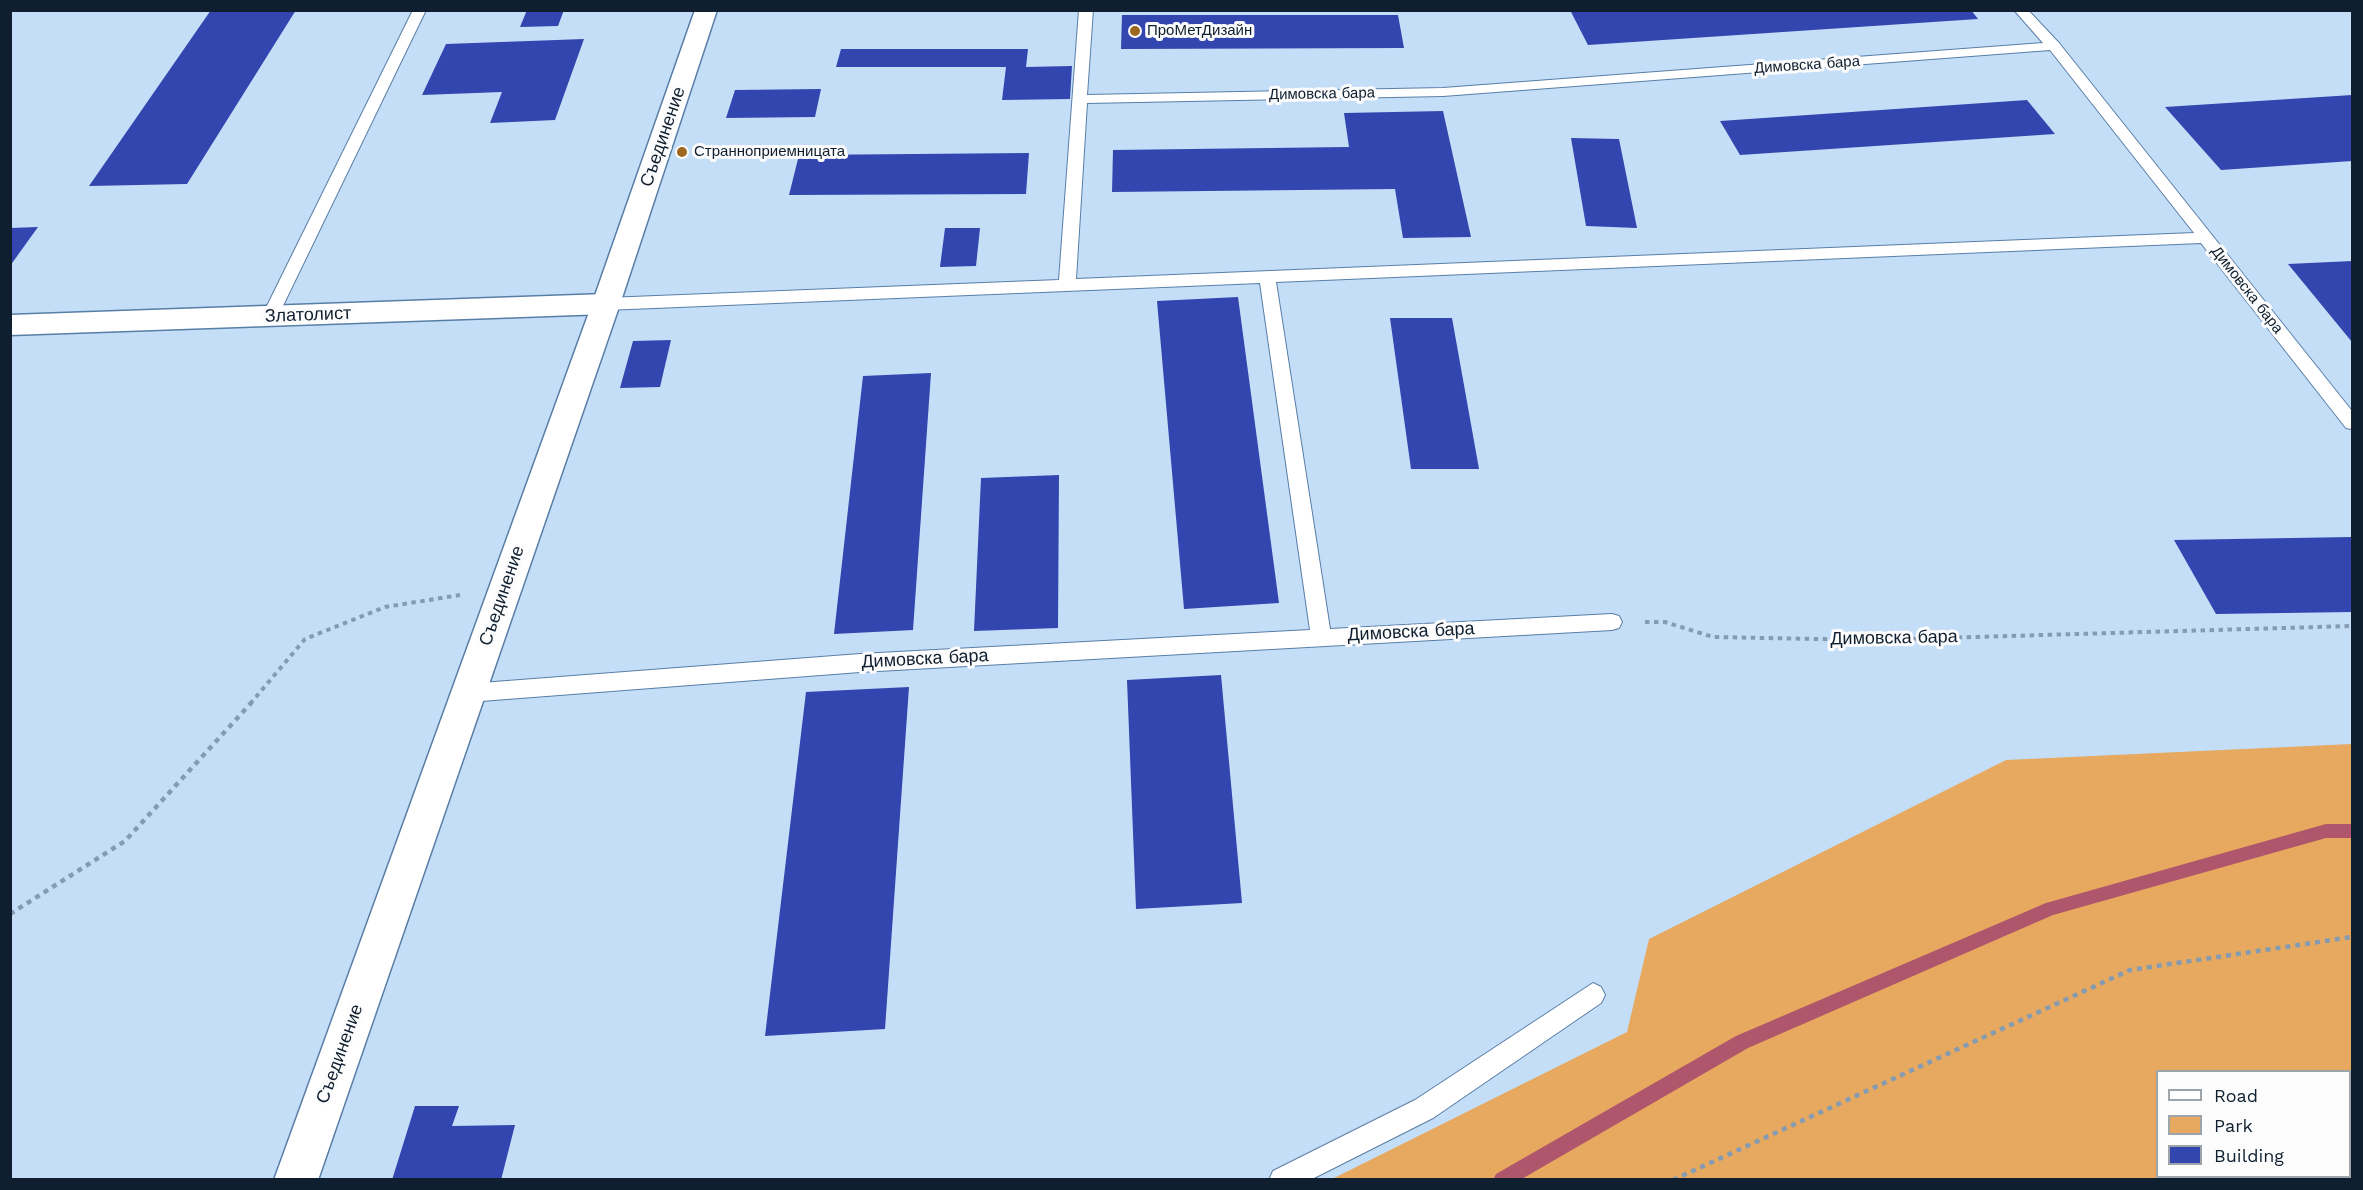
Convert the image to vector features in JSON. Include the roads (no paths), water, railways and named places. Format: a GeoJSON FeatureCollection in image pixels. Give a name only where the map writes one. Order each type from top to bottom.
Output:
{"type":"FeatureCollection","features":[{"type":"Feature","properties":{"kind":"street","name":"Съединение"},"geometry":{"type":"LineString","coordinates":[[296,1179],[606,304],[706,10]]}},
{"type":"Feature","properties":{"kind":"street","name":"Златолист"},"geometry":{"type":"LineString","coordinates":[[10,325],[606,304]]}},
{"type":"Feature","properties":{"kind":"lane"},"geometry":{"type":"LineString","coordinates":[[270,316],[420,10]]}},
{"type":"Feature","properties":{"kind":"lane"},"geometry":{"type":"LineString","coordinates":[[1067,285],[1086,10]]}},
{"type":"Feature","properties":{"kind":"lane"},"geometry":{"type":"LineString","coordinates":[[2020,10],[2054,46]]}},
{"type":"Feature","properties":{"kind":"lane","name":"Димовска бара"},"geometry":{"type":"LineString","coordinates":[[1081,99],[1443,92],[2054,46],[2352,423]]}},
{"type":"Feature","properties":{"kind":"lane"},"geometry":{"type":"LineString","coordinates":[[606,304],[2207,238]]}},
{"type":"Feature","properties":{"kind":"lane"},"geometry":{"type":"LineString","coordinates":[[1267,277],[1321,636]]}},
{"type":"Feature","properties":{"kind":"lane","name":"Димовска бара"},"geometry":{"type":"LineString","coordinates":[[468,693],[860,663],[1321,636],[1612,622]]}},
{"type":"Feature","properties":{"kind":"lane"},"geometry":{"type":"LineString","coordinates":[[1282,1179],[1424,1109],[1593,995]]}},
{"type":"Feature","properties":{"kind":"waterway"},"geometry":{"type":"LineString","coordinates":[[1502,1180],[1742,1042],[2052,908],[2326,831],[2352,831]]}},
{"type":"Feature","properties":{"kind":"place","name":"ПроМетДизайн"},"geometry":{"type":"Point","coordinates":[1135,31]}},
{"type":"Feature","properties":{"kind":"place","name":"Странноприемницата"},"geometry":{"type":"Point","coordinates":[682,152]}}]}
